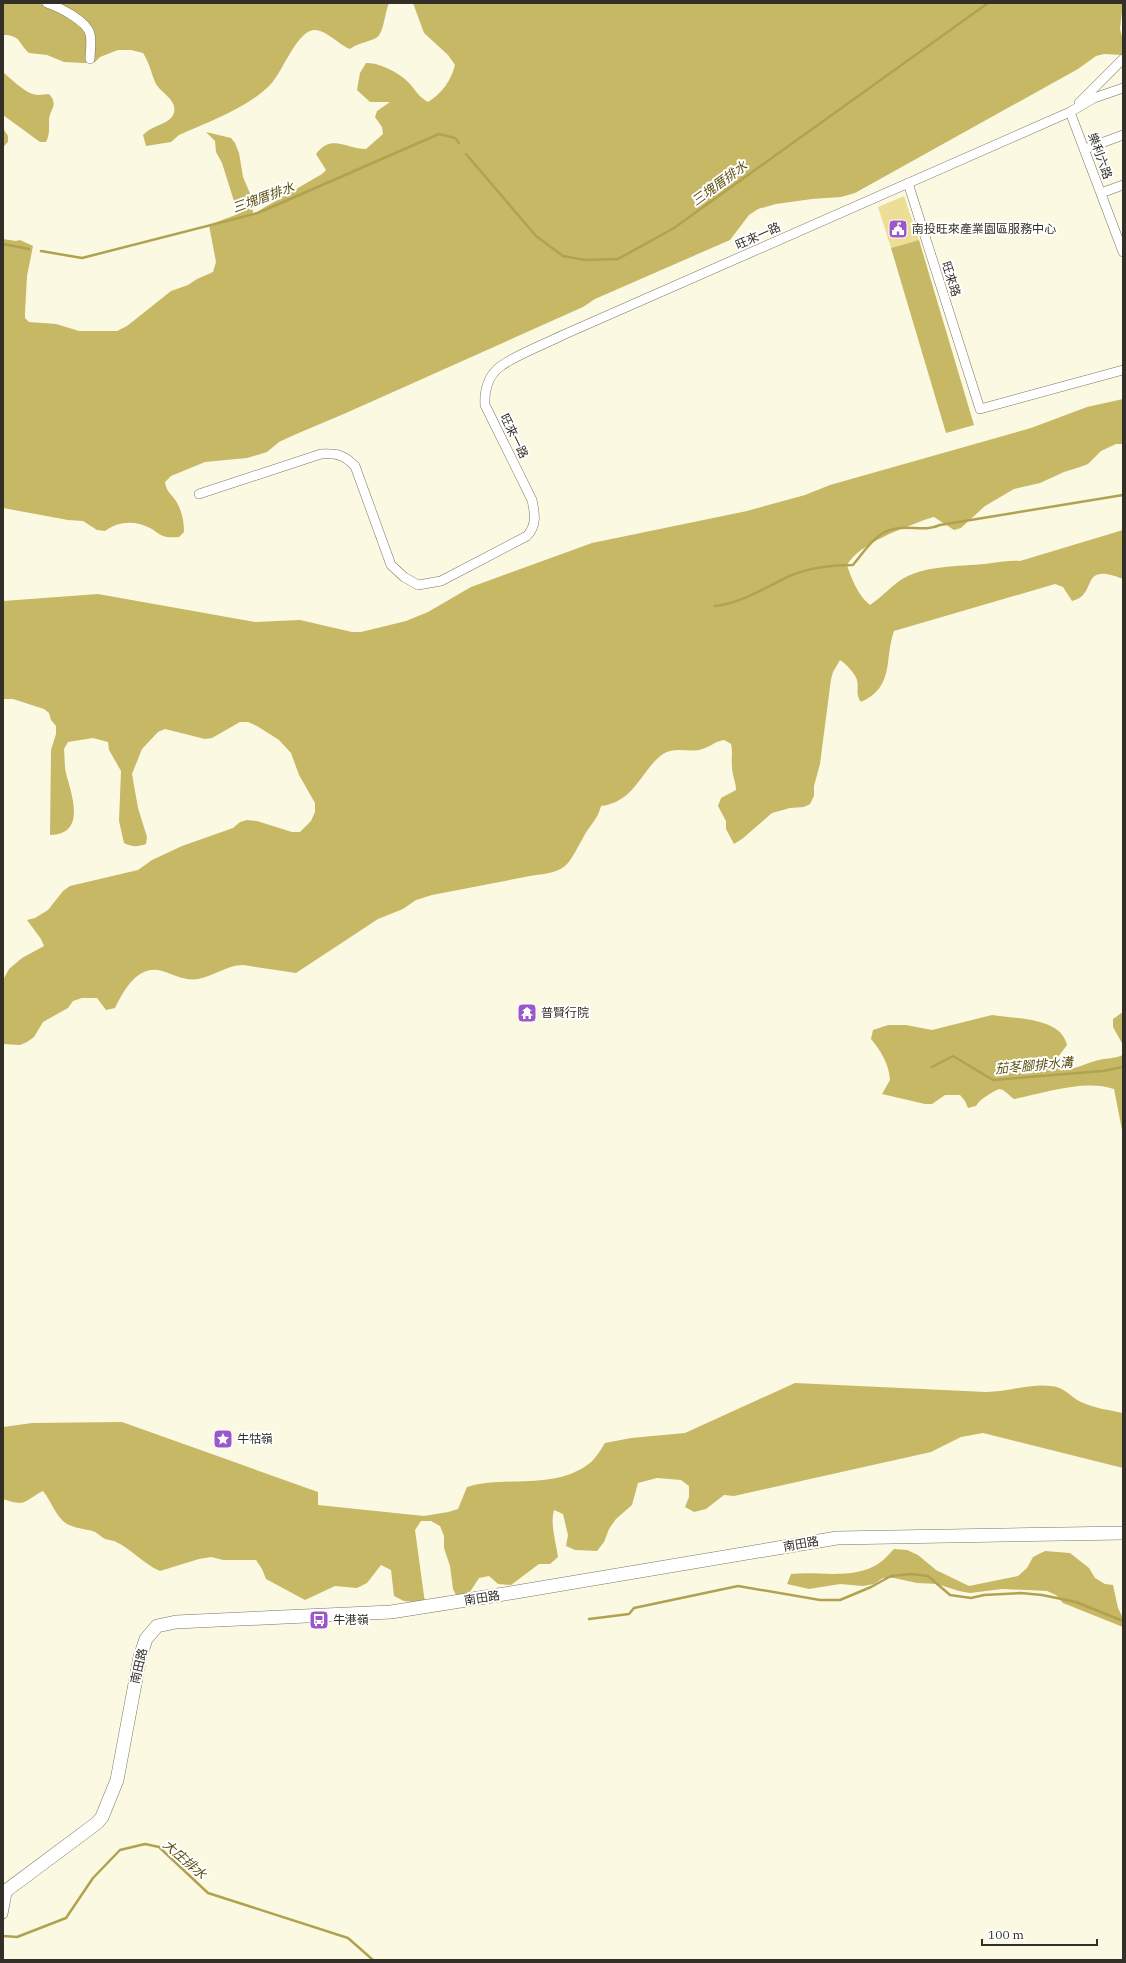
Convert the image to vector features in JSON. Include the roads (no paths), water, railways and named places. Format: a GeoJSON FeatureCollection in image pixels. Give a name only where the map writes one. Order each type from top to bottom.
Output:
{"type":"FeatureCollection","features":[{"type":"Feature","properties":{"kind":"main road","name":"南田路"},"geometry":{"type":"LineString","coordinates":[[5,1891],[102,1818],[117,1780],[140,1657],[146,1639],[156,1626],[176,1622],[391,1612],[837,1538],[1123,1533]]}},
{"type":"Feature","properties":{"kind":"street"},"geometry":{"type":"LineString","coordinates":[[48,3],[76,18],[85,25],[90,33],[90,59]]}},
{"type":"Feature","properties":{"kind":"street"},"geometry":{"type":"LineString","coordinates":[[1070,112],[1123,59]]}},
{"type":"Feature","properties":{"kind":"street"},"geometry":{"type":"LineString","coordinates":[[908,183],[1070,112],[1094,98],[1123,88]]}},
{"type":"Feature","properties":{"kind":"street","name":"樂利六路"},"geometry":{"type":"LineString","coordinates":[[1070,112],[1101,193],[1119,234],[1123,252]]}},
{"type":"Feature","properties":{"kind":"street"},"geometry":{"type":"LineString","coordinates":[[1085,149],[1123,136]]}},
{"type":"Feature","properties":{"kind":"street","name":"旺來路"},"geometry":{"type":"LineString","coordinates":[[908,183],[980,409],[1123,370]]}},
{"type":"Feature","properties":{"kind":"street","name":"旺來一路"},"geometry":{"type":"LineString","coordinates":[[199,494],[321,454],[337,453],[346,458],[355,466],[391,565],[404,577],[418,585],[441,581],[527,536],[533,529],[535,517],[532,500],[485,405],[484,394],[487,383],[500,367],[563,336],[908,183]]}},
{"type":"Feature","properties":{"kind":"street"},"geometry":{"type":"LineString","coordinates":[[1101,193],[1123,185]]}},
{"type":"Feature","properties":{"kind":"street","name":"南田路"},"geometry":{"type":"LineString","coordinates":[[3,1914],[5,1891]]}},
{"type":"Feature","properties":{"kind":"waterway","name":"三塊厝排水"},"geometry":{"type":"LineString","coordinates":[[466,154],[536,236],[563,256],[585,260],[618,259],[674,228],[988,3]]}},
{"type":"Feature","properties":{"kind":"waterway","name":"三塊厝排水"},"geometry":{"type":"LineString","coordinates":[[41,251],[82,258],[258,213],[439,134],[455,138],[459,143]]}},
{"type":"Feature","properties":{"kind":"waterway","name":"三塊厝排水"},"geometry":{"type":"LineString","coordinates":[[3,244],[29,249]]}},
{"type":"Feature","properties":{"kind":"waterway"},"geometry":{"type":"LineString","coordinates":[[715,606],[745,598],[792,575],[807,570],[829,566],[853,565],[876,538],[894,529],[929,528],[1123,495]]}},
{"type":"Feature","properties":{"kind":"waterway","name":"茄苳腳排水溝"},"geometry":{"type":"LineString","coordinates":[[932,1067],[953,1056],[993,1080],[1103,1071],[1123,1067]]}},
{"type":"Feature","properties":{"kind":"waterway"},"geometry":{"type":"LineString","coordinates":[[589,1619],[629,1614],[634,1608],[738,1586],[820,1600],[840,1600],[871,1587],[891,1576],[911,1574],[928,1576],[950,1595],[971,1598],[984,1595],[1021,1593],[1042,1595],[1076,1602],[1123,1621]]}},
{"type":"Feature","properties":{"kind":"waterway","name":"大庄排水"},"geometry":{"type":"LineString","coordinates":[[3,1936],[17,1937],[66,1918],[93,1878],[120,1850],[145,1844],[159,1847],[208,1893],[348,1938],[373,1960]]}},
{"type":"Feature","properties":{"kind":"place","name":"南投旺來產業園區服務中心"},"geometry":{"type":"Point","coordinates":[898,229]}},
{"type":"Feature","properties":{"kind":"place","name":"普賢行院"},"geometry":{"type":"Point","coordinates":[527,1013]}},
{"type":"Feature","properties":{"kind":"place","name":"牛牯嶺"},"geometry":{"type":"Point","coordinates":[223,1439]}},
{"type":"Feature","properties":{"kind":"place","name":"牛港嶺"},"geometry":{"type":"Point","coordinates":[319,1620]}}]}
